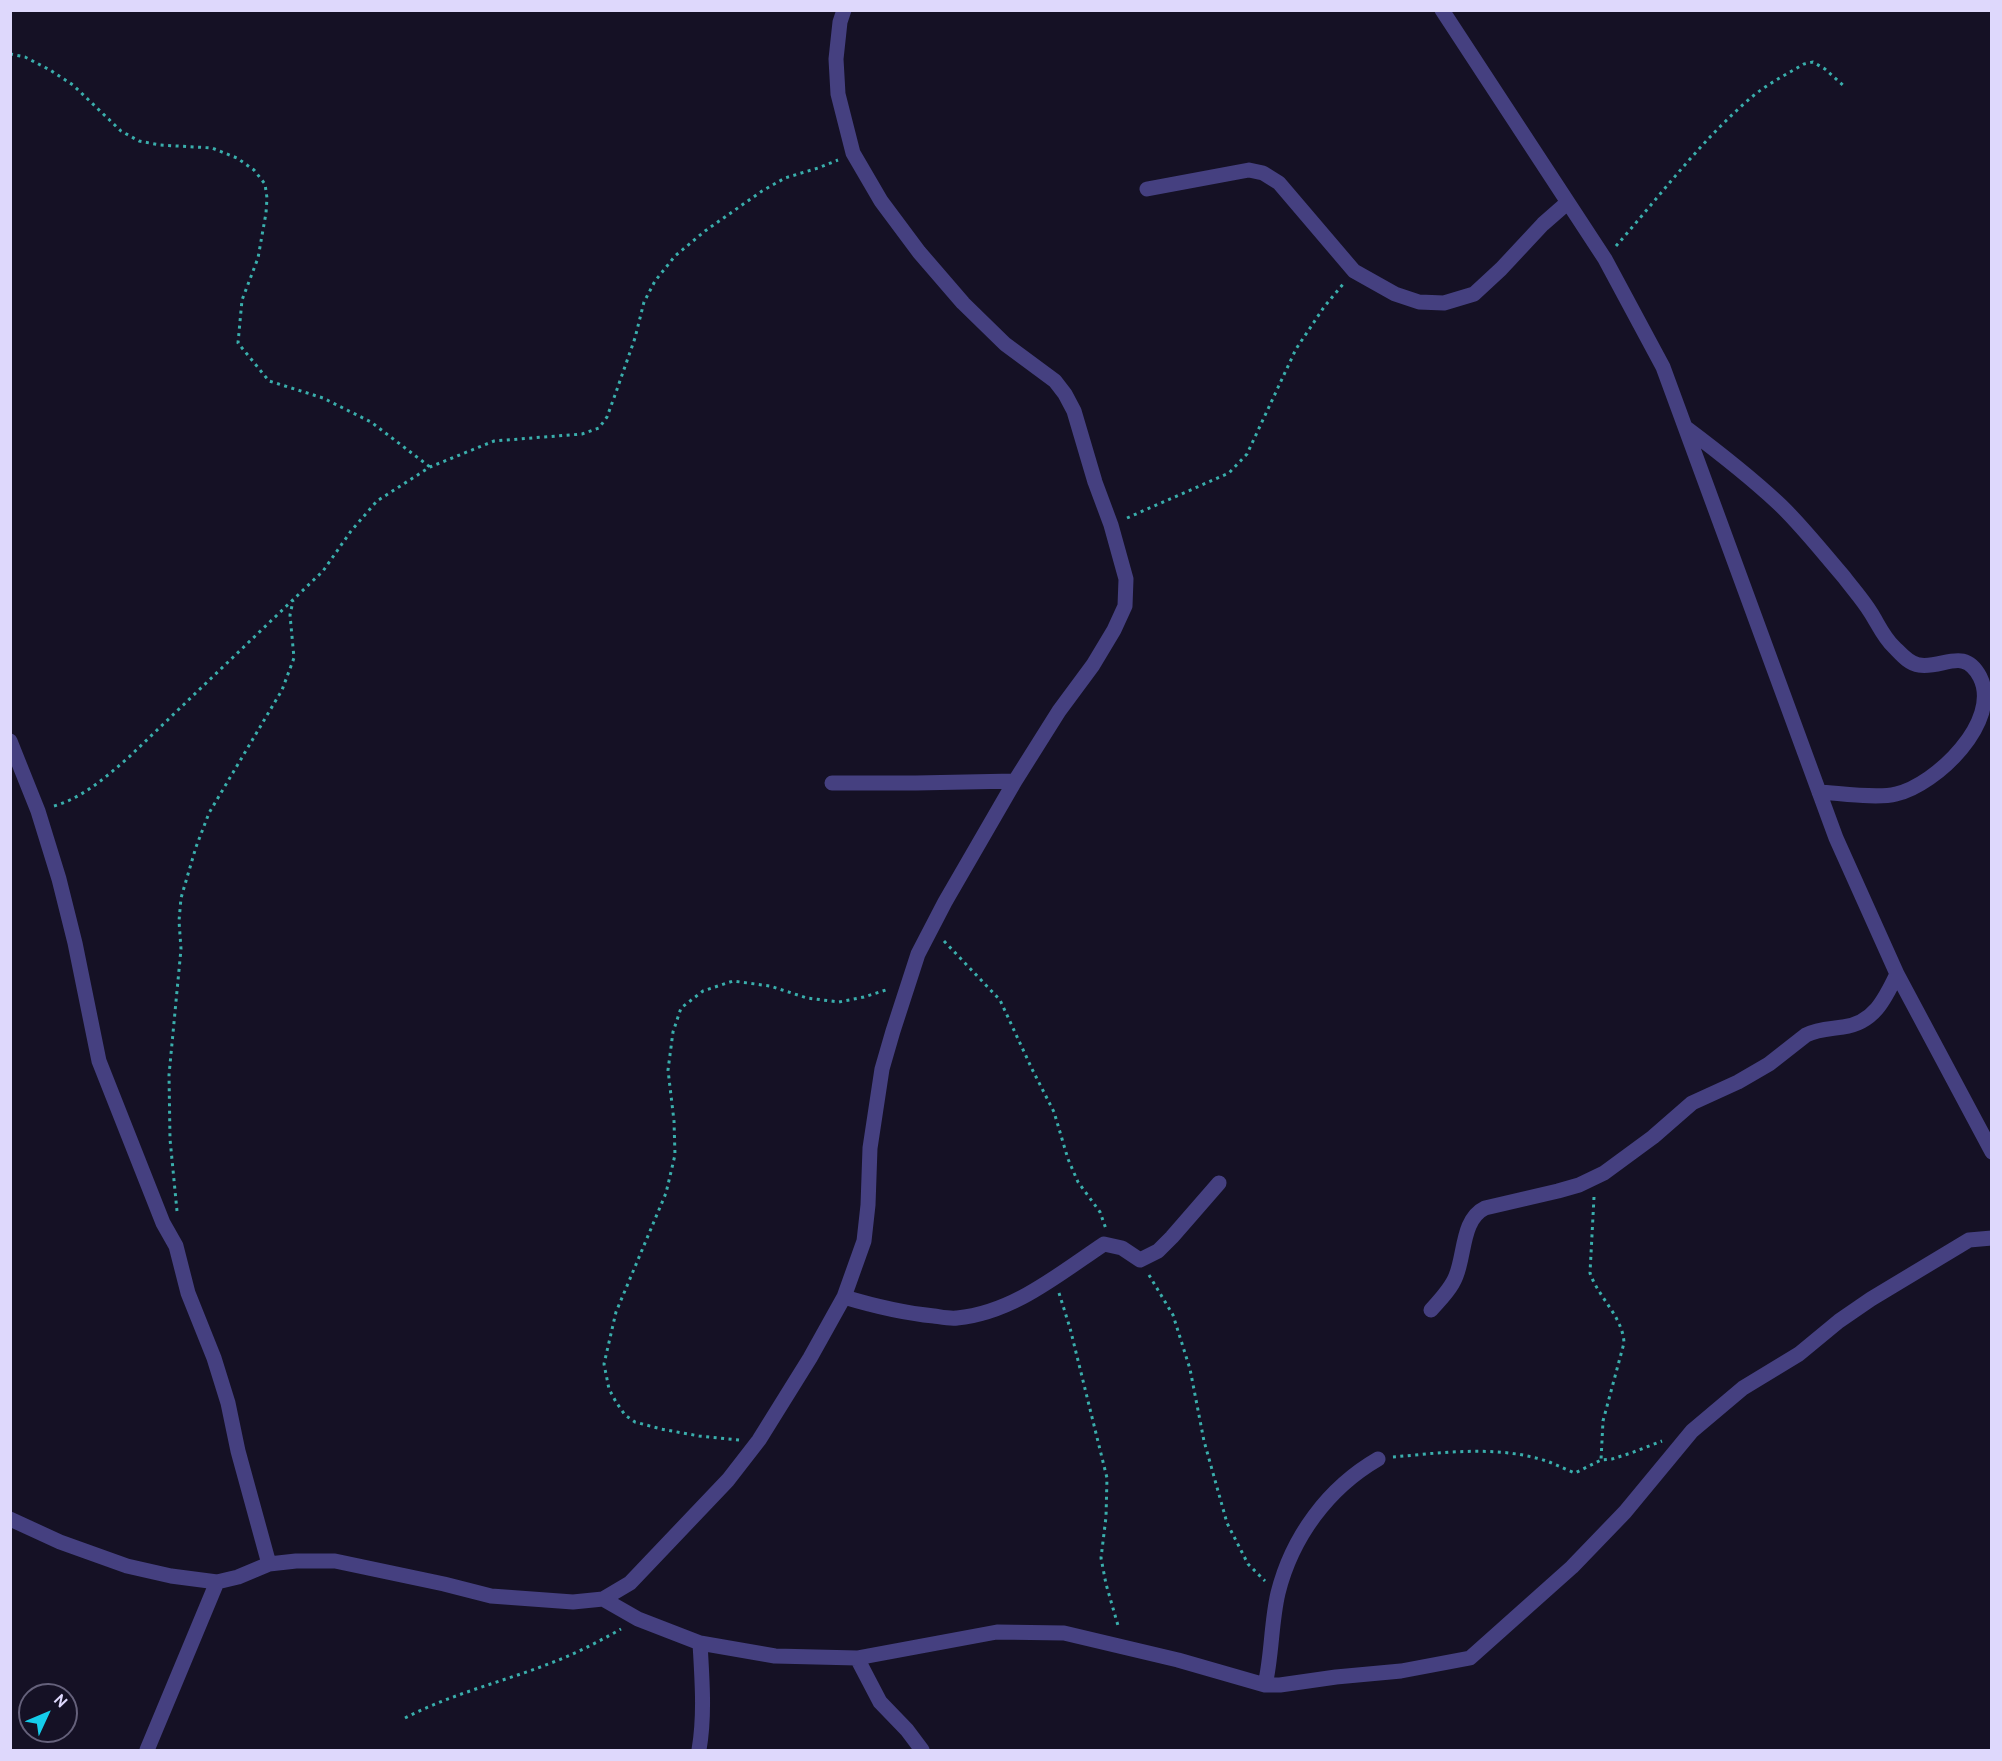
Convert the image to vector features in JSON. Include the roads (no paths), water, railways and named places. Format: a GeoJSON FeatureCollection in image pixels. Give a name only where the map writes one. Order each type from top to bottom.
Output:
{"type":"FeatureCollection","features":[{"type":"Feature","properties":{"kind":"street"},"geometry":{"type":"LineString","coordinates":[[10,1519],[60,1542],[127,1566],[171,1576],[217,1582],[238,1577],[269,1564],[296,1561],[335,1562],[491,1596],[573,1602],[603,1599],[630,1583],[728,1480],[759,1440],[810,1358],[844,1297],[864,1241],[870,1148],[882,1069],[918,954],[1015,781],[1114,630],[1125,606],[1126,579],[1074,411],[1065,394],[1055,381],[1005,344],[948,286],[881,201],[853,153],[838,94],[836,58],[840,22],[844,10]]}},
{"type":"Feature","properties":{"kind":"street"},"geometry":{"type":"LineString","coordinates":[[1442,10],[1605,259],[1663,367],[1836,838],[1897,974],[1992,1152]]}},
{"type":"Feature","properties":{"kind":"street"},"geometry":{"type":"LineString","coordinates":[[1146,189],[1249,170],[1263,173],[1279,183],[1354,271],[1395,294],[1419,302],[1444,303],[1474,294],[1567,203]]}},
{"type":"Feature","properties":{"kind":"street"},"geometry":{"type":"LineString","coordinates":[[1685,427],[1724,456],[1778,503],[1843,576],[1870,610],[1890,644],[1906,659],[1919,665],[1938,664],[1950,660],[1964,662],[1974,668],[1984,686],[1986,697],[1974,731],[1950,761],[1935,775],[1895,795],[1818,792]]}},
{"type":"Feature","properties":{"kind":"street"},"geometry":{"type":"LineString","coordinates":[[10,741],[38,811],[59,879],[75,943],[99,1061],[164,1223],[176,1246],[188,1293],[214,1358],[228,1403],[238,1451],[269,1564]]}},
{"type":"Feature","properties":{"kind":"street"},"geometry":{"type":"LineString","coordinates":[[832,783],[1015,781]]}},
{"type":"Feature","properties":{"kind":"street"},"geometry":{"type":"LineString","coordinates":[[1431,1310],[1455,1278],[1462,1261],[1471,1219],[1478,1211],[1558,1191],[1595,1177],[1627,1157],[1692,1103],[1754,1073],[1806,1035],[1862,1022],[1874,1013],[1885,999],[1897,974]]}},
{"type":"Feature","properties":{"kind":"street"},"geometry":{"type":"LineString","coordinates":[[844,1297],[885,1309],[956,1318],[982,1313],[1031,1293],[1104,1244],[1122,1248],[1140,1260],[1158,1251],[1219,1183]]}},
{"type":"Feature","properties":{"kind":"street"},"geometry":{"type":"LineString","coordinates":[[603,1599],[638,1619],[700,1643],[775,1656],[857,1658],[997,1632],[1064,1633],[1178,1660],[1265,1685],[1401,1671],[1470,1658],[1580,1560],[1625,1512],[1692,1431],[1743,1388],[1799,1354],[1839,1321],[1871,1299],[1970,1240],[1992,1238]]}},
{"type":"Feature","properties":{"kind":"street"},"geometry":{"type":"LineString","coordinates":[[1265,1685],[1270,1664],[1278,1594],[1304,1530],[1324,1503],[1348,1479],[1378,1459]]}},
{"type":"Feature","properties":{"kind":"street"},"geometry":{"type":"LineString","coordinates":[[147,1750],[217,1582]]}},
{"type":"Feature","properties":{"kind":"street"},"geometry":{"type":"LineString","coordinates":[[699,1750],[702,1734],[700,1643]]}},
{"type":"Feature","properties":{"kind":"street"},"geometry":{"type":"LineString","coordinates":[[857,1658],[880,1702],[907,1730],[922,1750]]}}]}
